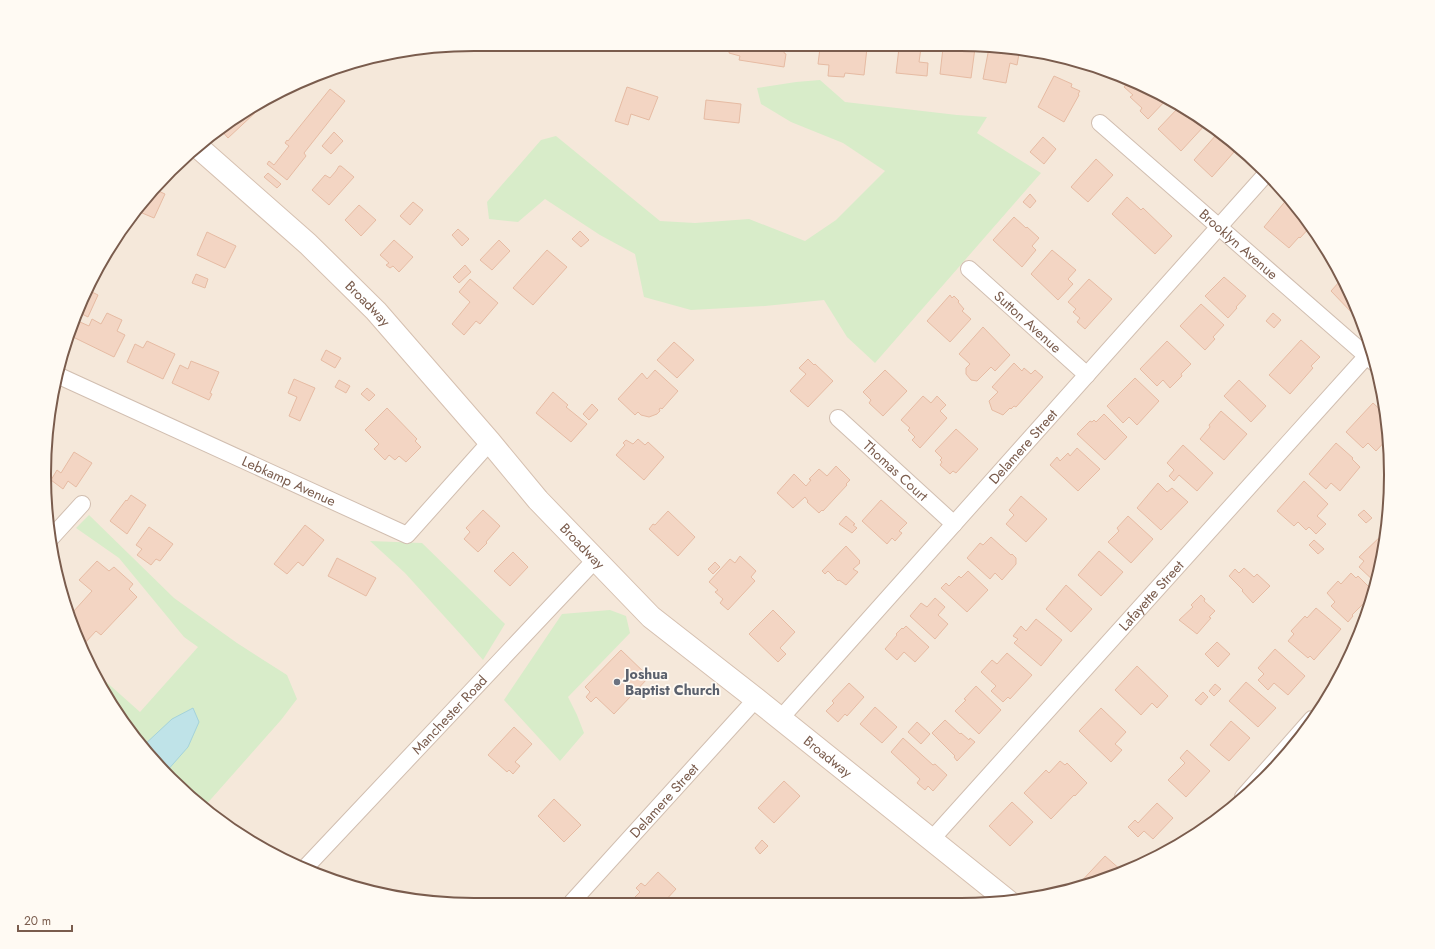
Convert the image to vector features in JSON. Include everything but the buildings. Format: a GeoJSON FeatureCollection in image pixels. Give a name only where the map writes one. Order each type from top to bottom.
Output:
{"type":"FeatureCollection","features":[{"type":"Feature","properties":{"kind":"main road","name":"Broadway"},"geometry":{"type":"LineString","coordinates":[[202,151],[308,244],[345,279],[402,340],[538,500],[651,617],[756,699],[1001,896]]}},
{"type":"Feature","properties":{"kind":"street","name":"Brooklyn Avenue"},"geometry":{"type":"LineString","coordinates":[[1100,123],[1366,353]]}},
{"type":"Feature","properties":{"kind":"street","name":"Delamere Street"},"geometry":{"type":"LineString","coordinates":[[780,719],[1263,178]]}},
{"type":"Feature","properties":{"kind":"street","name":"Sutton Avenue"},"geometry":{"type":"LineString","coordinates":[[969,268],[1087,375]]}},
{"type":"Feature","properties":{"kind":"street","name":"Lafayette Street"},"geometry":{"type":"LineString","coordinates":[[930,840],[1368,360]]}},
{"type":"Feature","properties":{"kind":"street","name":"Lebkamp Avenue"},"geometry":{"type":"LineString","coordinates":[[62,377],[407,535],[490,442]]}},
{"type":"Feature","properties":{"kind":"street","name":"Thomas Court"},"geometry":{"type":"LineString","coordinates":[[838,418],[954,524]]}},
{"type":"Feature","properties":{"kind":"street"},"geometry":{"type":"LineString","coordinates":[[55,533],[82,504]]}},
{"type":"Feature","properties":{"kind":"street","name":"Manchester Road"},"geometry":{"type":"LineString","coordinates":[[308,864],[595,560]]}},
{"type":"Feature","properties":{"kind":"street","name":"Delamere Street"},"geometry":{"type":"LineString","coordinates":[[576,898],[756,699]]}},
{"type":"Feature","properties":{"kind":"shaded area"},"geometry":{"type":"Polygon","coordinates":[[[960,51],[1016,55],[1070,65],[1123,83],[1196,122],[1240,156],[1279,195],[1313,239],[1340,287],[1362,338],[1370,365],[1376,392],[1383,447],[1383,502],[1380,530],[1370,584],[1362,611],[1352,637],[1327,686],[1313,710],[1279,754],[1240,793],[1196,827],[1148,854],[1097,876],[1070,884],[1043,890],[988,897],[474,898],[419,894],[365,884],[312,866],[239,827],[195,793],[156,754],[122,710],[83,637],[65,584],[55,530],[51,474],[52,447],[59,392],[73,338],[95,287],[122,239],[156,195],[175,175],[195,156],[239,122],[287,95],[338,73],[392,59],[447,52],[960,51]]]}},
{"type":"Feature","properties":{"kind":"green space"},"geometry":{"type":"Polygon","coordinates":[[[820,80],[845,102],[987,117],[977,133],[1041,173],[875,363],[847,337],[824,300],[765,306],[691,310],[644,297],[635,254],[600,235],[545,199],[518,222],[489,219],[487,202],[541,140],[556,136],[660,221],[695,223],[749,219],[805,241],[836,220],[885,171],[843,143],[791,122],[761,104],[757,88],[820,80]]]}},
{"type":"Feature","properties":{"kind":"green space"},"geometry":{"type":"Polygon","coordinates":[[[89,515],[174,598],[237,643],[287,675],[297,699],[281,720],[208,803],[195,793],[156,754],[122,710],[105,681],[140,712],[198,647],[184,637],[119,558],[76,528],[89,515]]]}},
{"type":"Feature","properties":{"kind":"green space"},"geometry":{"type":"Polygon","coordinates":[[[370,541],[422,543],[505,624],[483,660],[405,573],[370,541]]]}},
{"type":"Feature","properties":{"kind":"green space"},"geometry":{"type":"Polygon","coordinates":[[[610,610],[626,616],[630,633],[568,697],[584,733],[560,761],[504,700],[562,614],[610,610]]]}},
{"type":"Feature","properties":{"kind":"water"},"geometry":{"type":"Polygon","coordinates":[[[193,708],[199,722],[188,747],[169,768],[147,742],[172,719],[193,708]]]}},
{"type":"Feature","properties":{"kind":"place","name":"Joshua Baptist Church"},"geometry":{"type":"Point","coordinates":[617,682]}}]}
